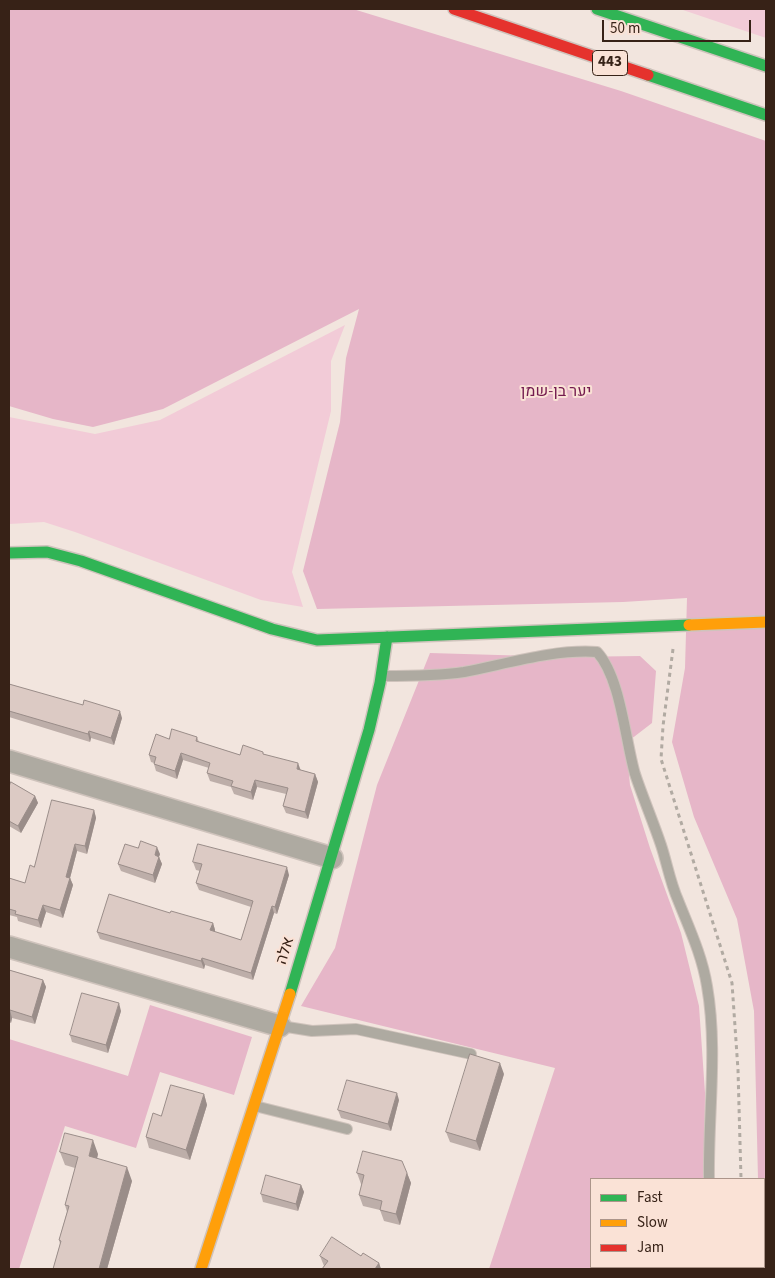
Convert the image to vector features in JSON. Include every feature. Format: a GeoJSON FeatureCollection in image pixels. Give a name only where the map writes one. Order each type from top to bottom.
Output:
{"type":"FeatureCollection","features":[{"type":"Feature","properties":{"kind":"main road","name":"443"},"geometry":{"type":"LineString","coordinates":[[454,9],[766,115]]}},
{"type":"Feature","properties":{"kind":"main road"},"geometry":{"type":"LineString","coordinates":[[597,9],[766,66]]}},
{"type":"Feature","properties":{"kind":"main road"},"geometry":{"type":"LineString","coordinates":[[9,553],[47,552],[81,561],[272,629],[317,640],[766,622]]}},
{"type":"Feature","properties":{"kind":"main road","name":"אלה"},"geometry":{"type":"LineString","coordinates":[[201,1269],[332,858],[382,676],[386,638]]}},
{"type":"Feature","properties":{"kind":"street"},"geometry":{"type":"LineString","coordinates":[[9,761],[332,858]]}},
{"type":"Feature","properties":{"kind":"street"},"geometry":{"type":"LineString","coordinates":[[9,947],[280,1026]]}},
{"type":"Feature","properties":{"kind":"lane"},"geometry":{"type":"LineString","coordinates":[[382,676],[444,675],[559,654],[587,651],[597,652],[604,660],[620,707],[635,772],[677,899],[696,944],[707,985],[711,1022],[709,1178]]}},
{"type":"Feature","properties":{"kind":"lane"},"geometry":{"type":"LineString","coordinates":[[280,1026],[312,1031],[356,1029],[471,1054]]}},
{"type":"Feature","properties":{"kind":"lane"},"geometry":{"type":"LineString","coordinates":[[254,1105],[347,1129]]}},
{"type":"Feature","properties":{"kind":"path"},"geometry":{"type":"LineString","coordinates":[[676,625],[663,726],[661,759],[732,983],[738,1070],[741,1178]]}},
{"type":"Feature","properties":{"kind":"shaded area"},"geometry":{"type":"Polygon","coordinates":[[[680,9],[766,9],[766,38],[680,9]]]}},
{"type":"Feature","properties":{"kind":"shaded area"},"geometry":{"type":"Polygon","coordinates":[[[345,325],[331,361],[331,411],[292,572],[303,607],[261,600],[44,522],[9,524],[9,417],[95,434],[160,420],[345,325]]]}},
{"type":"Feature","properties":{"kind":"green space","name":"יער בן-שמן"},"geometry":{"type":"Polygon","coordinates":[[[9,9],[353,9],[621,91],[766,141],[766,1269],[758,1269],[765,1268],[765,1178],[758,1178],[754,1011],[737,919],[694,817],[672,742],[685,668],[687,598],[623,602],[317,609],[303,571],[340,422],[346,358],[359,309],[163,409],[93,427],[53,419],[9,406],[9,9]]]}},
{"type":"Feature","properties":{"kind":"green space"},"geometry":{"type":"Polygon","coordinates":[[[430,653],[566,657],[640,656],[656,671],[652,723],[626,743],[630,785],[650,848],[681,933],[699,1006],[705,1093],[704,1178],[590,1178],[590,1268],[703,1269],[489,1269],[555,1068],[301,1006],[335,948],[377,785],[430,653]]]}},
{"type":"Feature","properties":{"kind":"green space"},"geometry":{"type":"Polygon","coordinates":[[[150,1005],[252,1037],[234,1095],[160,1072],[136,1148],[65,1126],[19,1269],[9,1269],[9,1039],[128,1076],[150,1005]]]}},
{"type":"Feature","properties":{"kind":"building"},"geometry":{"type":"Polygon","coordinates":[[[9,684],[83,705],[84,700],[120,711],[111,738],[89,731],[88,734],[9,711],[9,684]]]}},
{"type":"Feature","properties":{"kind":"building"},"geometry":{"type":"Polygon","coordinates":[[[172,729],[197,737],[196,741],[240,755],[243,745],[263,752],[263,754],[298,763],[297,769],[315,774],[305,812],[283,806],[288,788],[255,780],[251,792],[231,786],[233,781],[207,773],[210,763],[181,753],[175,771],[154,764],[156,757],[149,755],[156,734],[169,739],[172,729]]]}},
{"type":"Feature","properties":{"kind":"building"},"geometry":{"type":"Polygon","coordinates":[[[11,782],[35,796],[18,826],[9,821],[9,787],[11,782]]]}},
{"type":"Feature","properties":{"kind":"building"},"geometry":{"type":"Polygon","coordinates":[[[52,800],[94,810],[85,846],[75,844],[66,877],[70,878],[60,910],[43,905],[38,920],[15,914],[16,911],[9,909],[9,878],[25,883],[30,865],[34,867],[52,800]]]}},
{"type":"Feature","properties":{"kind":"building"},"geometry":{"type":"Polygon","coordinates":[[[141,841],[157,847],[155,855],[159,857],[153,875],[118,864],[125,844],[138,848],[141,841]]]}},
{"type":"Feature","properties":{"kind":"building"},"geometry":{"type":"Polygon","coordinates":[[[198,844],[287,867],[275,907],[272,906],[251,973],[202,958],[201,961],[97,932],[109,894],[170,913],[171,911],[213,923],[210,930],[241,940],[253,901],[196,883],[202,864],[193,862],[198,844]]]}},
{"type":"Feature","properties":{"kind":"building"},"geometry":{"type":"Polygon","coordinates":[[[9,970],[43,980],[32,1017],[10,1010],[9,1013],[9,970]]]}},
{"type":"Feature","properties":{"kind":"building"},"geometry":{"type":"Polygon","coordinates":[[[82,993],[119,1003],[106,1045],[70,1035],[82,993]]]}},
{"type":"Feature","properties":{"kind":"building"},"geometry":{"type":"Polygon","coordinates":[[[470,1054],[500,1063],[476,1141],[446,1132],[470,1054]]]}},
{"type":"Feature","properties":{"kind":"building"},"geometry":{"type":"Polygon","coordinates":[[[347,1080],[397,1093],[388,1124],[338,1110],[347,1080]]]}},
{"type":"Feature","properties":{"kind":"building"},"geometry":{"type":"Polygon","coordinates":[[[171,1085],[204,1094],[186,1150],[146,1137],[153,1113],[161,1116],[171,1085]]]}},
{"type":"Feature","properties":{"kind":"building"},"geometry":{"type":"Polygon","coordinates":[[[65,1133],[93,1140],[89,1156],[127,1167],[99,1269],[53,1269],[69,1206],[65,1205],[78,1157],[60,1152],[65,1133]]]}},
{"type":"Feature","properties":{"kind":"building"},"geometry":{"type":"Polygon","coordinates":[[[363,1151],[402,1161],[407,1173],[396,1214],[380,1210],[382,1201],[359,1195],[364,1175],[357,1173],[363,1151]]]}},
{"type":"Feature","properties":{"kind":"building"},"geometry":{"type":"Polygon","coordinates":[[[266,1175],[301,1185],[296,1204],[261,1194],[266,1175]]]}},
{"type":"Feature","properties":{"kind":"building"},"geometry":{"type":"Polygon","coordinates":[[[332,1237],[361,1256],[363,1253],[379,1263],[375,1269],[322,1269],[328,1261],[320,1256],[332,1237]]]}},
{"type":"Feature","properties":{"kind":"traffic: fast"},"geometry":{"type":"LineString","coordinates":[[597,9],[766,66]]}},
{"type":"Feature","properties":{"kind":"traffic: fast"},"geometry":{"type":"LineString","coordinates":[[648,75],[766,115]]}},
{"type":"Feature","properties":{"kind":"traffic: fast"},"geometry":{"type":"LineString","coordinates":[[9,553],[47,552],[81,561],[272,629],[317,640],[689,625]]}},
{"type":"Feature","properties":{"kind":"traffic: fast"},"geometry":{"type":"LineString","coordinates":[[290,994],[369,730],[380,683],[387,637]]}},
{"type":"Feature","properties":{"kind":"traffic: slow"},"geometry":{"type":"LineString","coordinates":[[689,625],[766,622]]}},
{"type":"Feature","properties":{"kind":"traffic: slow"},"geometry":{"type":"LineString","coordinates":[[201,1269],[290,994]]}},
{"type":"Feature","properties":{"kind":"traffic: jam"},"geometry":{"type":"LineString","coordinates":[[454,9],[648,75]]}}]}
